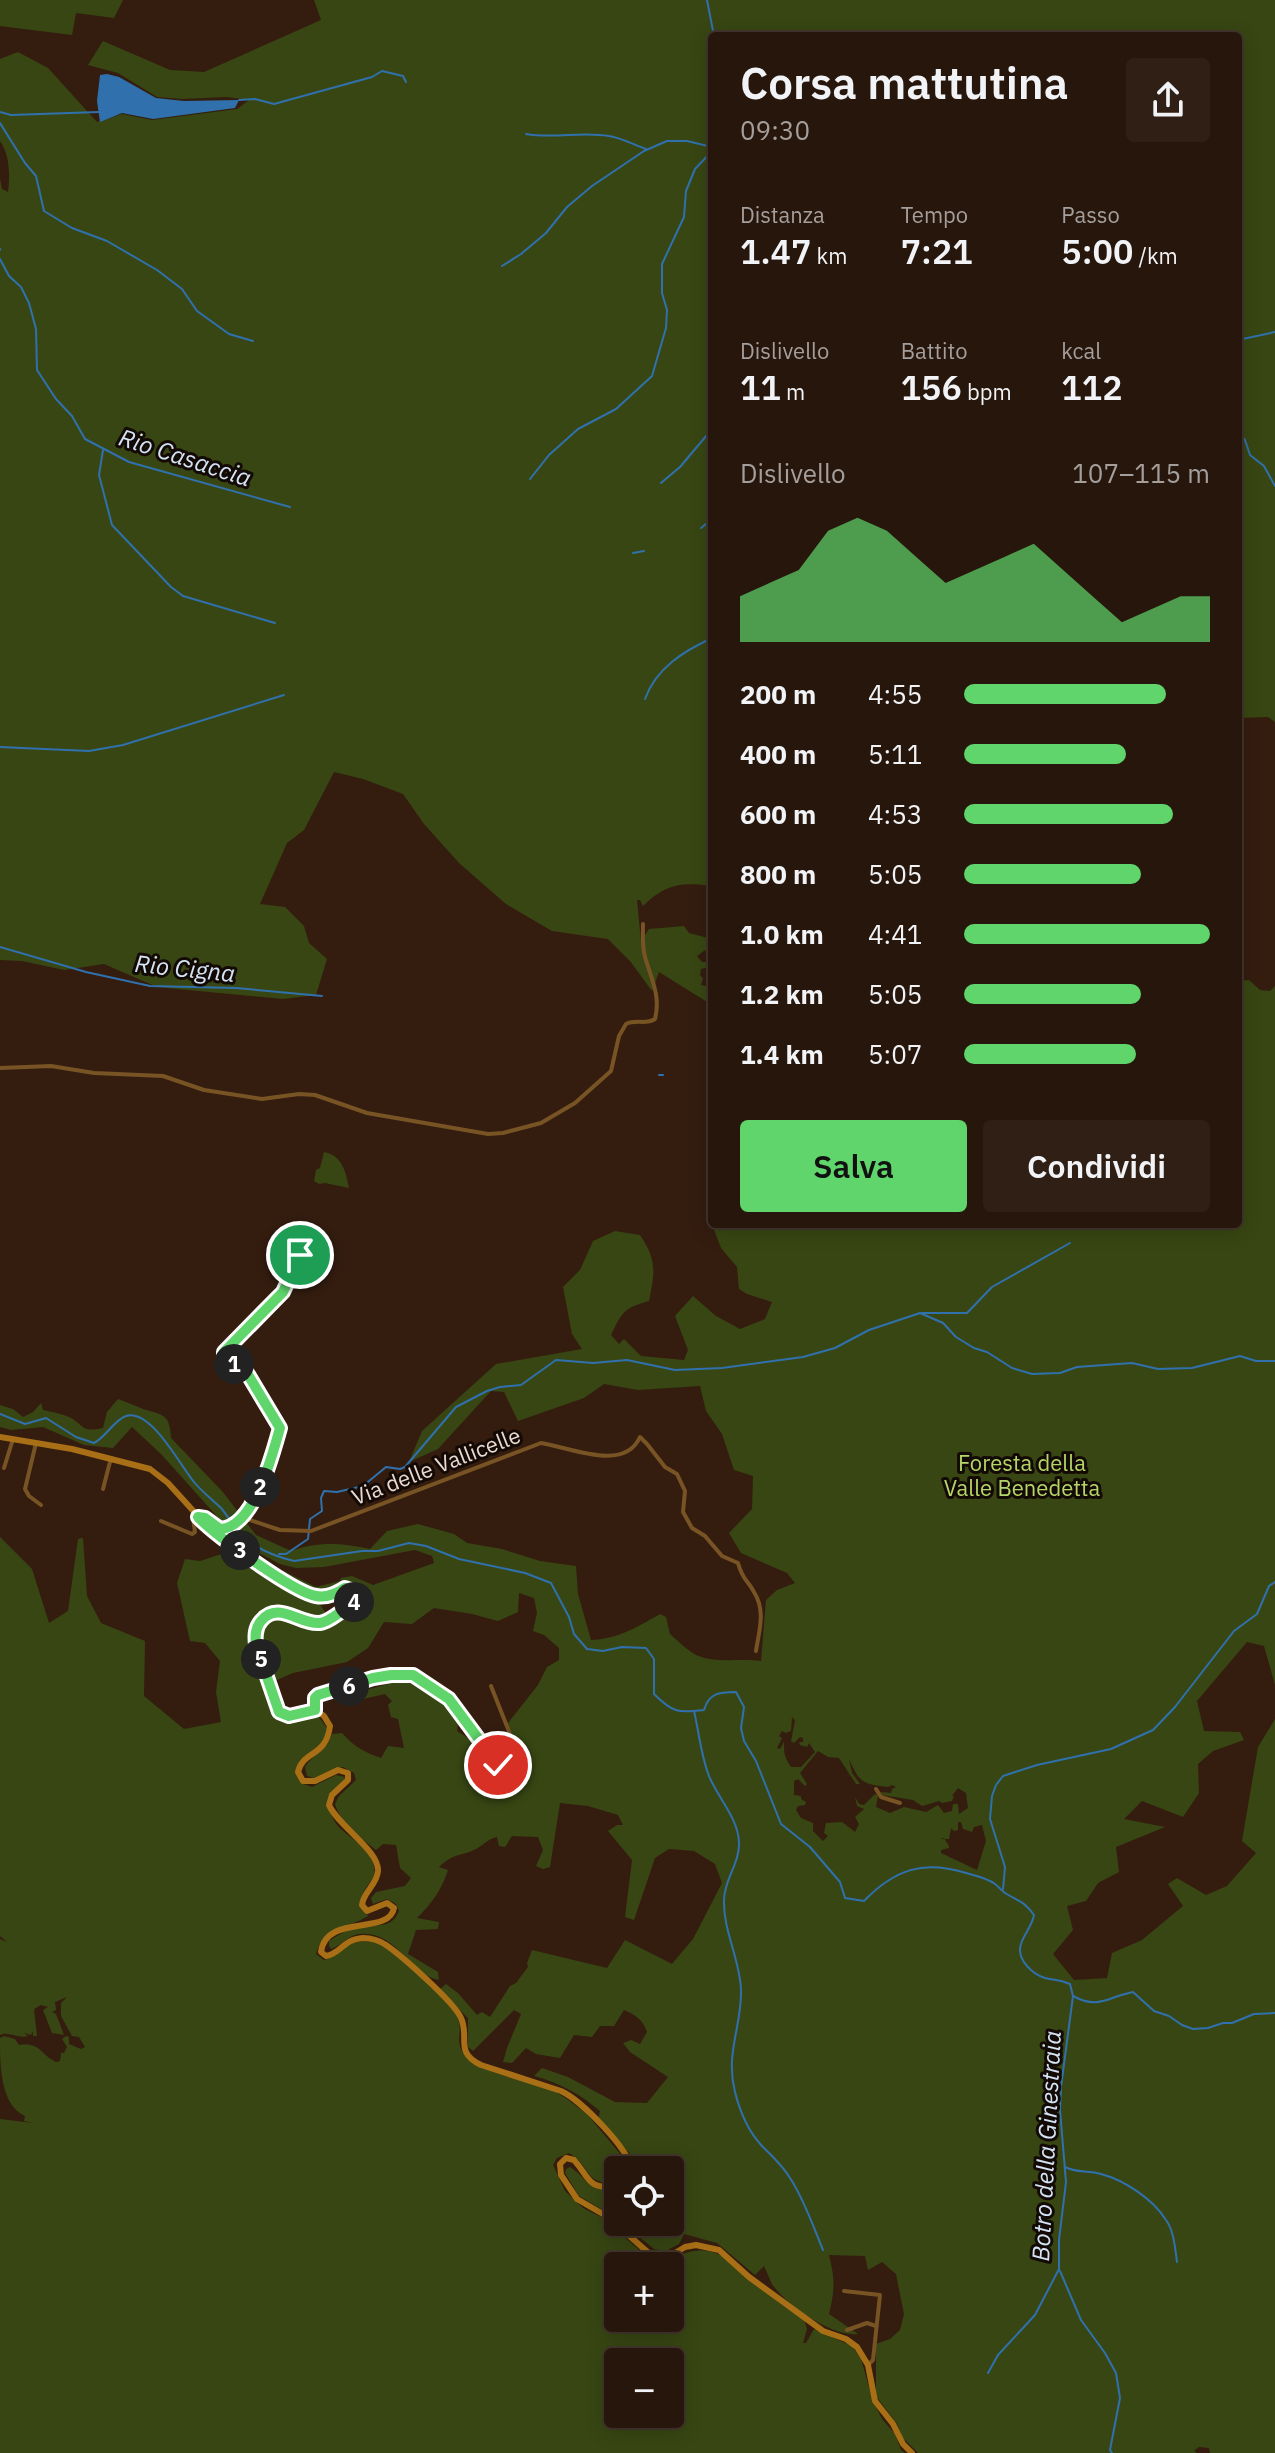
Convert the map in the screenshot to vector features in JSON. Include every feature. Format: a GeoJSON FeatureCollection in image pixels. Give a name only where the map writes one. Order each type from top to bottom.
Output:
{"type":"FeatureCollection","features":[{"type":"Feature","properties":{"kind":"main road"},"geometry":{"type":"LineString","coordinates":[[0,1437],[143,1467],[160,1476],[212,1531],[287,1583],[324,1597],[345,1588],[356,1592],[350,1606],[326,1621],[316,1623],[287,1613],[275,1613],[265,1617],[256,1629],[256,1645],[279,1712],[289,1716],[315,1710],[324,1716],[330,1731],[324,1746],[301,1763],[299,1775],[303,1781],[311,1783],[338,1770],[348,1773],[346,1783],[332,1795],[329,1805],[334,1815],[377,1864],[377,1876],[362,1905],[367,1911],[387,1903],[394,1908],[393,1915],[386,1921],[360,1924],[334,1933],[323,1943],[321,1952],[326,1956],[332,1955],[341,1945],[353,1939],[369,1938],[386,1945],[423,1976],[456,2011],[462,2023],[464,2051],[471,2058],[481,2065],[574,2097],[628,2156]]}},
{"type":"Feature","properties":{"kind":"main road"},"geometry":{"type":"LineString","coordinates":[[604,2187],[589,2181],[574,2160],[566,2158],[560,2164],[561,2175],[577,2199],[604,2215]]}},
{"type":"Feature","properties":{"kind":"main road"},"geometry":{"type":"LineString","coordinates":[[630,2236],[651,2255],[662,2259],[696,2245],[719,2250],[749,2277],[823,2331],[846,2339],[857,2347],[868,2365],[875,2401],[912,2453]]}},
{"type":"Feature","properties":{"kind":"street"},"geometry":{"type":"LineString","coordinates":[[0,1068],[51,1066],[94,1073],[172,1077],[204,1090],[262,1099],[315,1095],[367,1113],[488,1134],[503,1133],[541,1123],[575,1103],[611,1071],[619,1036],[626,1024],[655,1019],[658,1009],[645,957],[643,924]]}},
{"type":"Feature","properties":{"kind":"street"},"geometry":{"type":"LineString","coordinates":[[161,1521],[192,1534],[195,1532],[193,1518],[197,1516],[220,1529],[228,1529],[241,1519],[266,1475],[280,1428],[247,1373],[227,1360],[224,1352],[283,1292],[303,1253],[308,1256],[310,1277]]}},
{"type":"Feature","properties":{"kind":"street","name":"Via delle Vallicelle"},"geometry":{"type":"LineString","coordinates":[[241,1519],[280,1530],[311,1531],[541,1443],[599,1457],[624,1453],[637,1444],[640,1437],[665,1467],[677,1474],[685,1491],[683,1512],[692,1528],[705,1536],[722,1556],[738,1563],[742,1579],[754,1591],[762,1613],[756,1651]]}},
{"type":"Feature","properties":{"kind":"street"},"geometry":{"type":"LineString","coordinates":[[4,1468],[13,1439]]}},
{"type":"Feature","properties":{"kind":"street"},"geometry":{"type":"LineString","coordinates":[[36,1443],[25,1489],[41,1505]]}},
{"type":"Feature","properties":{"kind":"street"},"geometry":{"type":"LineString","coordinates":[[103,1489],[111,1458]]}},
{"type":"Feature","properties":{"kind":"street"},"geometry":{"type":"LineString","coordinates":[[315,1710],[318,1695],[373,1678],[413,1675],[449,1699],[503,1768],[510,1734],[491,1686]]}},
{"type":"Feature","properties":{"kind":"street"},"geometry":{"type":"LineString","coordinates":[[876,1789],[881,1797],[900,1803]]}},
{"type":"Feature","properties":{"kind":"street"},"geometry":{"type":"LineString","coordinates":[[844,2291],[880,2295],[873,2360],[868,2365]]}},
{"type":"Feature","properties":{"kind":"street"},"geometry":{"type":"LineString","coordinates":[[847,2330],[867,2323],[876,2326]]}},
{"type":"Feature","properties":{"kind":"green space"},"geometry":{"type":"Polygon","coordinates":[[[0,0],[123,0],[114,18],[76,13],[72,35],[0,26],[0,0]]]}},
{"type":"Feature","properties":{"kind":"green space"},"geometry":{"type":"Polygon","coordinates":[[[314,0],[1275,0],[1275,722],[1268,717],[1242,718],[1242,32],[708,32],[708,886],[674,886],[643,906],[637,900],[641,941],[645,941],[649,929],[684,926],[689,933],[708,938],[708,954],[705,950],[697,956],[702,962],[708,962],[708,967],[701,969],[700,975],[703,978],[701,985],[708,986],[708,1003],[659,972],[652,991],[630,961],[608,939],[552,931],[506,904],[459,863],[424,824],[403,794],[334,772],[304,830],[287,843],[260,904],[285,907],[304,926],[309,943],[327,959],[316,995],[283,999],[157,987],[104,964],[64,970],[22,961],[0,960],[0,179],[2,189],[8,192],[9,179],[7,159],[0,141],[0,59],[18,52],[48,68],[97,122],[122,114],[152,120],[237,109],[249,100],[157,97],[118,73],[88,65],[103,41],[170,70],[204,72],[321,20],[314,0]]]}},
{"type":"Feature","properties":{"kind":"green space","name":"Foresta della Valle Benedetta"},"geometry":{"type":"Polygon","coordinates":[[[1249,980],[1260,990],[1270,991],[1275,986],[1275,1685],[1264,1646],[1247,1642],[1197,1701],[1204,1731],[1240,1732],[1244,1740],[1213,1751],[1198,1764],[1199,1793],[1183,1817],[1142,1801],[1124,1819],[1165,1827],[1116,1847],[1119,1872],[1098,1883],[1086,1901],[1067,1906],[1073,1930],[1053,1954],[1074,1980],[1107,1978],[1112,1953],[1142,1940],[1183,1906],[1168,1884],[1177,1878],[1206,1895],[1227,1886],[1256,1853],[1242,1841],[1258,1747],[1275,1719],[1275,2453],[1210,2453],[1209,2448],[1199,2447],[1194,2451],[1197,2453],[918,2453],[902,2437],[897,2424],[876,2396],[876,2344],[890,2339],[900,2330],[904,2314],[896,2274],[882,2262],[868,2270],[865,2256],[829,2255],[834,2284],[829,2314],[858,2334],[847,2334],[810,2318],[779,2292],[764,2266],[755,2275],[717,2243],[684,2234],[684,2156],[632,2156],[598,2120],[600,2111],[569,2090],[534,2076],[542,2068],[568,2077],[615,2102],[647,2103],[668,2077],[630,2052],[623,2043],[631,2040],[640,2044],[647,2032],[638,2018],[624,2010],[614,2026],[600,2026],[592,2037],[574,2035],[560,2058],[536,2054],[526,2048],[512,2063],[503,2062],[521,2014],[514,2010],[473,2051],[468,2047],[468,2018],[439,1990],[446,1984],[477,2015],[482,2012],[490,2017],[510,1986],[528,1967],[532,1950],[607,1968],[625,1940],[672,1964],[693,1939],[722,1883],[715,1864],[694,1851],[669,1849],[655,1858],[634,1920],[625,1917],[632,1860],[608,1831],[623,1825],[618,1815],[588,1806],[560,1803],[550,1867],[543,1869],[536,1866],[543,1850],[538,1837],[512,1836],[505,1847],[499,1846],[497,1837],[474,1850],[452,1857],[439,1867],[448,1870],[436,1896],[417,1918],[439,1922],[438,1929],[416,1930],[408,1954],[438,1972],[439,1980],[420,1970],[393,1945],[372,1935],[355,1935],[335,1948],[329,1946],[329,1941],[351,1929],[392,1921],[399,1911],[396,1904],[387,1899],[373,1904],[371,1898],[376,1892],[405,1886],[411,1878],[400,1868],[396,1845],[383,1844],[376,1850],[352,1830],[338,1811],[335,1804],[356,1780],[354,1773],[343,1767],[317,1779],[307,1776],[305,1767],[323,1750],[332,1734],[342,1733],[359,1748],[381,1758],[388,1746],[404,1748],[398,1719],[391,1717],[388,1705],[392,1701],[385,1694],[363,1699],[358,1692],[418,1676],[453,1705],[458,1721],[457,1731],[483,1751],[485,1777],[505,1777],[511,1737],[508,1723],[538,1685],[547,1667],[559,1660],[559,1648],[544,1635],[533,1631],[537,1613],[534,1598],[519,1593],[518,1612],[498,1621],[434,1608],[412,1624],[384,1622],[368,1648],[347,1662],[293,1673],[272,1682],[260,1639],[262,1628],[268,1621],[280,1617],[315,1626],[327,1625],[354,1608],[361,1591],[349,1583],[326,1593],[314,1591],[253,1556],[316,1587],[352,1576],[373,1585],[434,1563],[432,1556],[415,1550],[324,1567],[296,1568],[280,1564],[221,1533],[222,1522],[161,1454],[132,1427],[113,1448],[84,1445],[43,1427],[11,1430],[0,1427],[0,1405],[13,1409],[23,1417],[41,1403],[43,1410],[68,1417],[85,1428],[103,1428],[107,1412],[118,1399],[164,1417],[169,1424],[171,1438],[222,1491],[256,1535],[291,1551],[330,1544],[370,1549],[387,1531],[418,1524],[454,1534],[467,1543],[502,1549],[540,1561],[576,1566],[578,1594],[591,1640],[619,1635],[660,1614],[666,1617],[670,1634],[696,1655],[712,1659],[761,1661],[766,1600],[777,1590],[795,1583],[787,1573],[741,1553],[729,1533],[752,1509],[753,1476],[734,1470],[722,1434],[706,1411],[700,1386],[638,1390],[604,1384],[584,1398],[518,1421],[504,1392],[491,1391],[438,1449],[409,1462],[422,1431],[496,1364],[582,1349],[572,1334],[563,1287],[580,1270],[593,1241],[615,1231],[640,1235],[652,1259],[649,1301],[625,1312],[611,1335],[619,1344],[624,1339],[641,1356],[684,1360],[688,1350],[675,1316],[693,1296],[716,1316],[740,1329],[765,1319],[772,1302],[739,1289],[737,1267],[721,1248],[713,1228],[1242,1228],[1242,981],[1249,980]],[[792,1717],[791,1731],[782,1731],[777,1748],[780,1749],[784,1742],[785,1755],[791,1767],[801,1767],[815,1752],[809,1743],[807,1747],[800,1745],[803,1738],[794,1743],[791,1741],[795,1721],[792,1717]],[[818,1751],[800,1773],[807,1784],[805,1786],[798,1779],[794,1781],[794,1795],[801,1796],[806,1802],[796,1810],[801,1818],[813,1823],[813,1831],[823,1841],[828,1836],[824,1833],[826,1823],[842,1822],[855,1832],[859,1824],[855,1817],[864,1809],[857,1806],[855,1797],[859,1804],[864,1805],[875,1794],[878,1795],[876,1807],[890,1813],[904,1807],[926,1812],[938,1805],[944,1813],[952,1811],[953,1804],[958,1804],[959,1814],[968,1808],[966,1793],[958,1788],[952,1801],[922,1806],[913,1800],[882,1795],[881,1792],[891,1793],[896,1787],[863,1781],[849,1759],[852,1773],[860,1784],[856,1784],[839,1758],[828,1757],[818,1751]],[[958,1822],[958,1830],[951,1828],[949,1839],[945,1839],[949,1848],[941,1850],[941,1853],[977,1870],[986,1841],[982,1825],[974,1827],[972,1832],[963,1829],[961,1822],[958,1822]]]}},
{"type":"Feature","properties":{"kind":"green space"},"geometry":{"type":"Polygon","coordinates":[[[324,1152],[339,1160],[349,1188],[314,1181],[324,1152]]]}},
{"type":"Feature","properties":{"kind":"green space"},"geometry":{"type":"Polygon","coordinates":[[[0,1537],[32,1569],[49,1623],[68,1611],[78,1539],[83,1538],[87,1596],[101,1623],[145,1641],[144,1696],[184,1729],[221,1722],[216,1692],[220,1661],[205,1643],[190,1641],[177,1583],[185,1559],[200,1561],[234,1550],[291,1588],[317,1600],[327,1615],[325,1619],[288,1608],[274,1608],[258,1619],[251,1637],[278,1720],[318,1716],[328,1729],[320,1749],[301,1760],[301,1783],[312,1787],[336,1775],[345,1777],[344,1784],[336,1789],[328,1808],[337,1825],[362,1847],[373,1863],[373,1877],[362,1898],[368,1916],[331,1933],[316,1954],[324,1960],[353,1943],[366,1941],[382,1944],[421,1977],[455,2013],[460,2027],[461,2049],[473,2063],[556,2092],[587,2114],[622,2156],[604,2156],[604,2182],[594,2178],[569,2153],[557,2158],[553,2165],[565,2191],[583,2208],[604,2220],[604,2236],[623,2236],[642,2252],[604,2252],[604,2332],[684,2332],[684,2254],[702,2251],[717,2254],[804,2319],[807,2329],[803,2343],[814,2329],[852,2346],[861,2359],[873,2401],[905,2453],[0,2453],[0,2119],[33,2123],[24,2121],[25,2116],[17,2111],[6,2093],[1,2071],[0,2038],[4,2036],[15,2039],[19,2045],[35,2047],[56,2062],[60,2061],[61,2053],[67,2047],[62,2039],[66,2036],[69,2037],[69,2044],[81,2049],[85,2047],[79,2037],[72,2036],[61,2016],[61,2003],[67,1997],[55,2002],[56,2010],[52,2012],[56,2014],[64,2035],[52,2033],[43,2010],[48,2007],[41,2005],[34,2009],[37,2036],[33,2036],[33,2031],[31,2035],[24,2033],[28,2036],[24,2037],[0,2035],[0,1939],[7,1942],[0,1936],[0,1537]]]}},
{"type":"Feature","properties":{"kind":"green space"},"geometry":{"type":"Polygon","coordinates":[[[570,2167],[590,2185],[604,2189],[604,2211],[579,2196],[565,2173],[570,2167]]]}},
{"type":"Feature","properties":{"kind":"green space","name":"Foresta della Valle Benedetta"},"geometry":{"type":"Polygon","coordinates":[[[638,2236],[683,2236],[679,2244],[666,2251],[654,2249],[638,2236]]]}},
{"type":"Feature","properties":{"kind":"water"},"geometry":{"type":"Polygon","coordinates":[[[100,75],[119,77],[156,98],[239,100],[235,108],[153,119],[122,113],[100,122],[97,101],[100,75]]]}},
{"type":"Feature","properties":{"kind":"waterway"},"geometry":{"type":"LineString","coordinates":[[707,0],[713,32]]}},
{"type":"Feature","properties":{"kind":"waterway"},"geometry":{"type":"LineString","coordinates":[[239,100],[255,99],[274,104],[372,77],[382,71],[403,76],[406,82]]}},
{"type":"Feature","properties":{"kind":"waterway"},"geometry":{"type":"LineString","coordinates":[[0,112],[11,115],[99,112]]}},
{"type":"Feature","properties":{"kind":"waterway"},"geometry":{"type":"LineString","coordinates":[[0,123],[36,176],[44,211],[72,228],[107,241],[157,270],[182,289],[197,311],[229,334],[253,341]]}},
{"type":"Feature","properties":{"kind":"waterway"},"geometry":{"type":"LineString","coordinates":[[526,134],[599,135],[619,138],[646,149]]}},
{"type":"Feature","properties":{"kind":"waterway"},"geometry":{"type":"LineString","coordinates":[[502,266],[546,233],[567,207],[592,186],[644,151],[667,141],[687,141],[708,146]]}},
{"type":"Feature","properties":{"kind":"waterway"},"geometry":{"type":"LineString","coordinates":[[530,479],[549,455],[578,429],[616,409],[652,376],[666,328],[662,264],[684,217],[686,191],[695,169],[708,155]]}},
{"type":"Feature","properties":{"kind":"waterway","name":"Rio Casaccia"},"geometry":{"type":"LineString","coordinates":[[0,259],[29,303],[36,329],[37,370],[56,399],[72,416],[85,439],[129,462],[290,507]]}},
{"type":"Feature","properties":{"kind":"waterway"},"geometry":{"type":"LineString","coordinates":[[1242,339],[1275,332]]}},
{"type":"Feature","properties":{"kind":"waterway"},"geometry":{"type":"LineString","coordinates":[[661,483],[680,467],[708,434]]}},
{"type":"Feature","properties":{"kind":"waterway"},"geometry":{"type":"LineString","coordinates":[[1242,437],[1250,455],[1264,466],[1275,486]]}},
{"type":"Feature","properties":{"kind":"waterway"},"geometry":{"type":"LineString","coordinates":[[103,450],[99,475],[112,525],[171,587],[183,596],[275,623]]}},
{"type":"Feature","properties":{"kind":"waterway"},"geometry":{"type":"LineString","coordinates":[[701,528],[708,522]]}},
{"type":"Feature","properties":{"kind":"waterway"},"geometry":{"type":"LineString","coordinates":[[633,553],[644,551]]}},
{"type":"Feature","properties":{"kind":"waterway"},"geometry":{"type":"LineString","coordinates":[[645,699],[656,678],[672,662],[708,640]]}},
{"type":"Feature","properties":{"kind":"waterway"},"geometry":{"type":"LineString","coordinates":[[0,747],[89,751],[123,745],[284,695]]}},
{"type":"Feature","properties":{"kind":"waterway","name":"Rio Cigna"},"geometry":{"type":"LineString","coordinates":[[0,947],[86,972],[150,986],[236,988],[322,996]]}},
{"type":"Feature","properties":{"kind":"waterway"},"geometry":{"type":"LineString","coordinates":[[922,1313],[967,1313],[992,1287],[1070,1243]]}},
{"type":"Feature","properties":{"kind":"waterway"},"geometry":{"type":"LineString","coordinates":[[279,1554],[286,1554],[308,1539],[310,1519],[322,1511],[324,1491],[337,1492],[363,1486],[386,1467],[405,1467],[456,1407],[487,1391],[521,1385],[556,1360],[593,1363],[627,1360],[675,1370],[722,1368],[803,1357],[835,1348],[869,1330],[920,1313],[943,1323],[956,1337],[974,1348],[987,1352],[1012,1368],[1032,1374],[1132,1363],[1158,1369],[1192,1368],[1240,1356],[1256,1361],[1275,1361]]}},
{"type":"Feature","properties":{"kind":"waterway"},"geometry":{"type":"LineString","coordinates":[[0,1414],[25,1424],[46,1418],[76,1437],[94,1443],[118,1421],[126,1416],[136,1416],[155,1429],[194,1482],[221,1508],[240,1534],[274,1555],[294,1561],[378,1551],[409,1543],[459,1559],[525,1573],[551,1583],[569,1617],[574,1634],[587,1649],[646,1648],[654,1659],[654,1694],[671,1708],[704,1710],[716,1695],[736,1692],[744,1707],[741,1728],[744,1741],[756,1761],[781,1824],[810,1847],[840,1882],[845,1898],[864,1901],[887,1881],[910,1870],[936,1867],[981,1877],[1024,1904],[1034,1915],[1022,1940],[1020,1950],[1023,1960],[1040,1976],[1070,1984],[1073,1996],[1097,2002],[1133,1992],[1154,2011],[1193,2029],[1232,2023],[1254,2014],[1275,2013]]}},
{"type":"Feature","properties":{"kind":"waterway"},"geometry":{"type":"LineString","coordinates":[[1003,1889],[1005,1867],[990,1819],[992,1796],[1003,1776],[1037,1765],[1111,1749],[1153,1730],[1175,1707],[1234,1631],[1257,1614],[1269,1586],[1275,1582]]}},
{"type":"Feature","properties":{"kind":"waterway"},"geometry":{"type":"LineString","coordinates":[[694,1711],[706,1768],[735,1825],[739,1842],[724,1900],[741,1990],[732,2065],[735,2092],[753,2134],[795,2186],[823,2250]]}},
{"type":"Feature","properties":{"kind":"waterway","name":"Botro della Ginestraia"},"geometry":{"type":"LineString","coordinates":[[988,2373],[998,2355],[1035,2315],[1059,2269],[1066,2182],[1061,2087],[1073,1996]]}},
{"type":"Feature","properties":{"kind":"waterway"},"geometry":{"type":"LineString","coordinates":[[1065,2167],[1110,2177],[1146,2198],[1169,2224],[1177,2262]]}},
{"type":"Feature","properties":{"kind":"waterway"},"geometry":{"type":"LineString","coordinates":[[1060,2271],[1081,2320],[1116,2373],[1120,2398],[1110,2450],[1112,2453]]}},
{"type":"Feature","properties":{"kind":"route"},"geometry":{"type":"LineString","coordinates":[[300,1255],[283,1292],[224,1352],[227,1360],[247,1373],[280,1428],[266,1475],[244,1518],[228,1529],[220,1529],[205,1518],[198,1517],[212,1531],[287,1583],[307,1593],[324,1597],[345,1588],[356,1592],[350,1606],[326,1621],[316,1623],[281,1612],[265,1617],[258,1625],[256,1645],[279,1712],[289,1716],[315,1710],[318,1695],[373,1678],[409,1674],[449,1699],[498,1765]]}}]}
